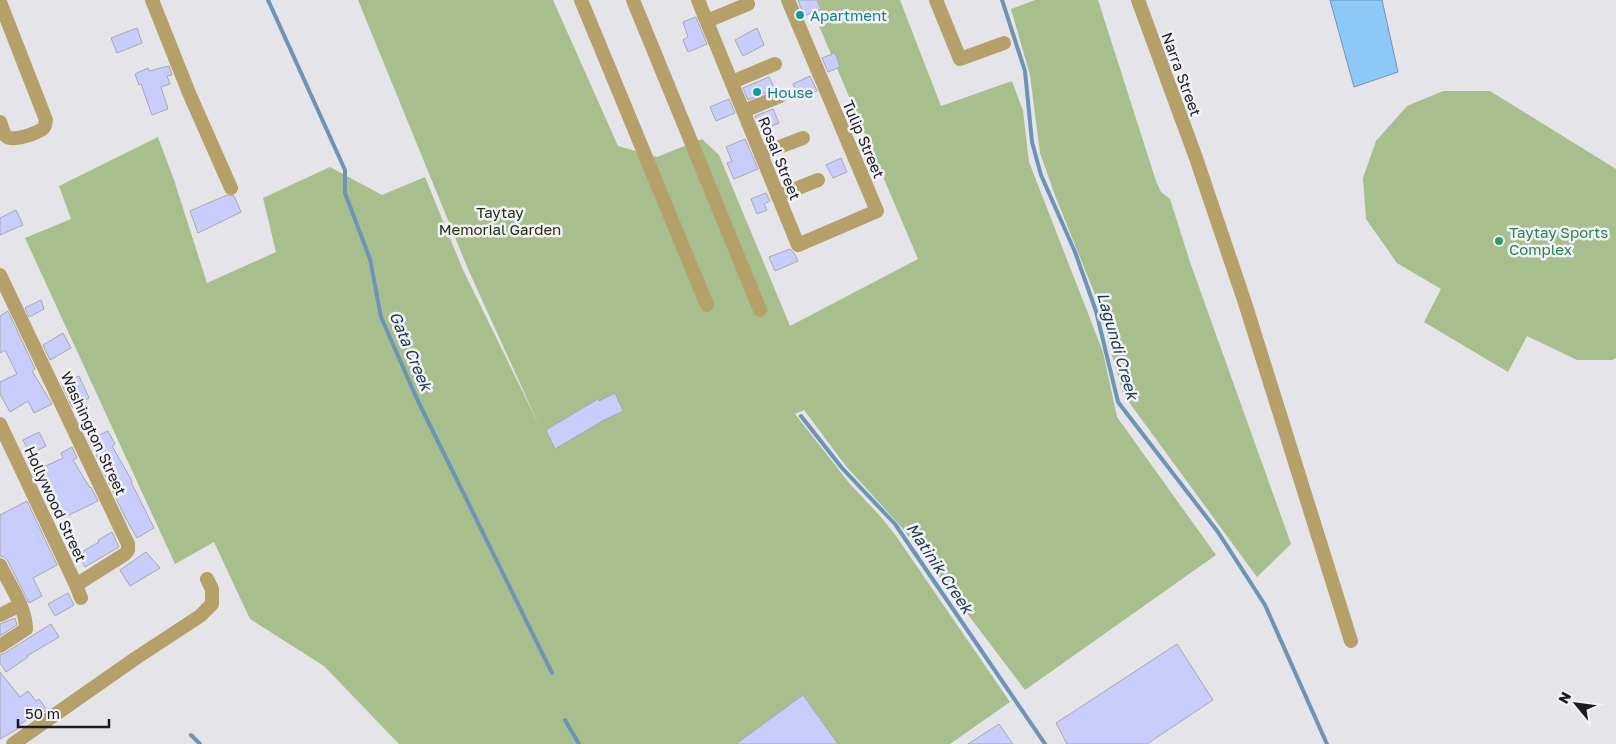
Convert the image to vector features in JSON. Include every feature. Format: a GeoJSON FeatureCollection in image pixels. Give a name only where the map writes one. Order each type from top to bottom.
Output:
{"type":"FeatureCollection","features":[{"type":"Feature","properties":{"kind":"street"},"geometry":{"type":"LineString","coordinates":[[152,0],[189,93],[231,188]]}},
{"type":"Feature","properties":{"kind":"street"},"geometry":{"type":"LineString","coordinates":[[581,0],[707,306]]}},
{"type":"Feature","properties":{"kind":"street"},"geometry":{"type":"LineString","coordinates":[[633,0],[760,310]]}},
{"type":"Feature","properties":{"kind":"street","name":"Rosal Street"},"geometry":{"type":"LineString","coordinates":[[698,0],[798,245]]}},
{"type":"Feature","properties":{"kind":"street","name":"Tulip Street"},"geometry":{"type":"LineString","coordinates":[[788,0],[877,211],[798,245]]}},
{"type":"Feature","properties":{"kind":"street"},"geometry":{"type":"LineString","coordinates":[[936,0],[960,59],[1004,43]]}},
{"type":"Feature","properties":{"kind":"street","name":"Narra Street"},"geometry":{"type":"LineString","coordinates":[[1138,0],[1196,158],[1262,354],[1277,408],[1351,641]]}},
{"type":"Feature","properties":{"kind":"street"},"geometry":{"type":"LineString","coordinates":[[0,2],[46,120],[45,126],[41,130],[16,139],[6,136],[0,122]]}},
{"type":"Feature","properties":{"kind":"street"},"geometry":{"type":"LineString","coordinates":[[706,21],[748,4]]}},
{"type":"Feature","properties":{"kind":"street"},"geometry":{"type":"LineString","coordinates":[[732,82],[775,64]]}},
{"type":"Feature","properties":{"kind":"street"},"geometry":{"type":"LineString","coordinates":[[744,112],[780,96]]}},
{"type":"Feature","properties":{"kind":"street"},"geometry":{"type":"LineString","coordinates":[[761,154],[803,138]]}},
{"type":"Feature","properties":{"kind":"street"},"geometry":{"type":"LineString","coordinates":[[778,196],[818,180]]}},
{"type":"Feature","properties":{"kind":"street","name":"Washington Street"},"geometry":{"type":"LineString","coordinates":[[0,275],[128,544],[128,550],[125,554],[76,585]]}},
{"type":"Feature","properties":{"kind":"street","name":"Hollywood Street"},"geometry":{"type":"LineString","coordinates":[[0,424],[81,598]]}},
{"type":"Feature","properties":{"kind":"street"},"geometry":{"type":"LineString","coordinates":[[0,565],[20,605],[26,629],[0,646]]}},
{"type":"Feature","properties":{"kind":"street"},"geometry":{"type":"LineString","coordinates":[[13,744],[200,616],[212,604],[212,589],[206,579]]}},
{"type":"Feature","properties":{"kind":"street"},"geometry":{"type":"LineString","coordinates":[[0,614],[20,605]]}},
{"type":"Feature","properties":{"kind":"green space","name":"Taytay Memorial Garden"},"geometry":{"type":"Polygon","coordinates":[[[358,0],[553,0],[618,146],[657,157],[702,139],[719,155],[790,326],[918,259],[808,0],[900,0],[941,106],[1012,81],[1023,111],[1029,162],[1103,352],[1117,417],[1216,555],[1025,690],[903,529],[846,466],[804,410],[795,414],[850,484],[896,536],[1010,702],[950,744],[399,744],[324,666],[250,619],[214,542],[175,564],[25,238],[71,219],[59,186],[158,137],[207,283],[276,252],[263,198],[330,167],[382,195],[425,177],[463,270],[539,425],[468,269],[358,0]]]}},
{"type":"Feature","properties":{"kind":"green space"},"geometry":{"type":"Polygon","coordinates":[[[1035,0],[1098,0],[1156,181],[1161,192],[1170,199],[1190,262],[1291,544],[1257,577],[1123,394],[1094,292],[1040,153],[1030,75],[1011,9],[1035,0]]]}},
{"type":"Feature","properties":{"kind":"green space","name":"Taytay Sports Complex"},"geometry":{"type":"Polygon","coordinates":[[[1443,91],[1490,91],[1616,169],[1616,358],[1612,360],[1577,360],[1527,336],[1508,372],[1424,322],[1441,289],[1397,263],[1366,219],[1363,178],[1376,141],[1407,106],[1443,91]]]}},
{"type":"Feature","properties":{"kind":"water"},"geometry":{"type":"Polygon","coordinates":[[[1330,0],[1382,0],[1398,72],[1354,87],[1330,0]]]}},
{"type":"Feature","properties":{"kind":"building"},"geometry":{"type":"Polygon","coordinates":[[[798,0],[817,0],[821,9],[804,16],[798,0]]]}},
{"type":"Feature","properties":{"kind":"building"},"geometry":{"type":"Polygon","coordinates":[[[696,17],[707,44],[688,52],[683,40],[688,37],[683,22],[696,17]]]}},
{"type":"Feature","properties":{"kind":"building"},"geometry":{"type":"Polygon","coordinates":[[[137,28],[142,43],[117,53],[111,38],[137,28]]]}},
{"type":"Feature","properties":{"kind":"building"},"geometry":{"type":"Polygon","coordinates":[[[757,28],[764,45],[743,56],[735,40],[757,28]]]}},
{"type":"Feature","properties":{"kind":"building","name":"House"},"geometry":{"type":"Polygon","coordinates":[[[835,53],[840,67],[828,72],[822,58],[835,53]]]}},
{"type":"Feature","properties":{"kind":"building"},"geometry":{"type":"Polygon","coordinates":[[[169,66],[172,75],[167,76],[170,84],[161,87],[168,109],[152,115],[141,84],[139,85],[135,74],[148,68],[149,71],[169,66]]]}},
{"type":"Feature","properties":{"kind":"building","name":"House"},"geometry":{"type":"Polygon","coordinates":[[[810,76],[817,91],[800,99],[793,84],[810,76]]]}},
{"type":"Feature","properties":{"kind":"building"},"geometry":{"type":"Polygon","coordinates":[[[769,77],[775,89],[748,100],[743,88],[769,77]]]}},
{"type":"Feature","properties":{"kind":"building","name":"House"},"geometry":{"type":"Polygon","coordinates":[[[729,99],[735,113],[716,121],[710,107],[729,99]]]}},
{"type":"Feature","properties":{"kind":"building"},"geometry":{"type":"Polygon","coordinates":[[[773,109],[779,123],[761,131],[755,116],[773,109]]]}},
{"type":"Feature","properties":{"kind":"building"},"geometry":{"type":"Polygon","coordinates":[[[745,139],[758,169],[734,179],[727,163],[732,161],[726,147],[745,139]]]}},
{"type":"Feature","properties":{"kind":"building"},"geometry":{"type":"Polygon","coordinates":[[[841,158],[847,172],[833,178],[826,165],[841,158]]]}},
{"type":"Feature","properties":{"kind":"building"},"geometry":{"type":"Polygon","coordinates":[[[766,193],[770,201],[764,204],[767,210],[757,214],[751,199],[766,193]]]}},
{"type":"Feature","properties":{"kind":"building"},"geometry":{"type":"Polygon","coordinates":[[[227,195],[234,196],[241,212],[198,233],[190,211],[227,195]]]}},
{"type":"Feature","properties":{"kind":"building"},"geometry":{"type":"Polygon","coordinates":[[[16,210],[23,225],[0,235],[0,218],[16,210]]]}},
{"type":"Feature","properties":{"kind":"building"},"geometry":{"type":"Polygon","coordinates":[[[790,249],[798,261],[775,271],[769,257],[790,249]]]}},
{"type":"Feature","properties":{"kind":"building"},"geometry":{"type":"Polygon","coordinates":[[[41,300],[44,309],[29,317],[25,308],[41,300]]]}},
{"type":"Feature","properties":{"kind":"building"},"geometry":{"type":"Polygon","coordinates":[[[8,311],[35,369],[32,371],[52,404],[34,413],[28,401],[10,412],[0,394],[0,382],[17,374],[5,350],[0,353],[0,316],[8,311]]]}},
{"type":"Feature","properties":{"kind":"building"},"geometry":{"type":"Polygon","coordinates":[[[63,333],[71,348],[50,360],[43,345],[63,333]]]}},
{"type":"Feature","properties":{"kind":"building"},"geometry":{"type":"Polygon","coordinates":[[[79,376],[89,398],[72,407],[62,385],[79,376]]]}},
{"type":"Feature","properties":{"kind":"building"},"geometry":{"type":"Polygon","coordinates":[[[615,393],[623,411],[555,449],[546,430],[598,399],[599,401],[615,393]]]}},
{"type":"Feature","properties":{"kind":"building"},"geometry":{"type":"Polygon","coordinates":[[[108,431],[115,444],[112,446],[132,481],[154,528],[137,538],[88,440],[108,431]]]}},
{"type":"Feature","properties":{"kind":"building"},"geometry":{"type":"Polygon","coordinates":[[[39,432],[46,446],[30,454],[23,440],[39,432]]]}},
{"type":"Feature","properties":{"kind":"building"},"geometry":{"type":"Polygon","coordinates":[[[72,447],[77,458],[73,460],[98,501],[61,519],[39,469],[63,458],[61,453],[72,447]]]}},
{"type":"Feature","properties":{"kind":"building"},"geometry":{"type":"Polygon","coordinates":[[[27,501],[57,565],[33,578],[42,596],[29,603],[8,561],[0,556],[0,515],[27,501]]]}},
{"type":"Feature","properties":{"kind":"building"},"geometry":{"type":"Polygon","coordinates":[[[112,532],[119,547],[85,567],[78,554],[112,532]]]}},
{"type":"Feature","properties":{"kind":"building"},"geometry":{"type":"Polygon","coordinates":[[[146,552],[160,568],[130,586],[120,570],[146,552]]]}},
{"type":"Feature","properties":{"kind":"building"},"geometry":{"type":"Polygon","coordinates":[[[68,593],[74,605],[55,616],[48,604],[68,593]]]}},
{"type":"Feature","properties":{"kind":"building"},"geometry":{"type":"Polygon","coordinates":[[[15,618],[17,625],[0,636],[0,624],[15,618]]]}},
{"type":"Feature","properties":{"kind":"building"},"geometry":{"type":"Polygon","coordinates":[[[51,624],[59,637],[27,656],[6,672],[0,663],[0,655],[51,624]]]}},
{"type":"Feature","properties":{"kind":"building"},"geometry":{"type":"Polygon","coordinates":[[[1177,644],[1213,700],[1147,744],[1067,744],[1056,723],[1177,644]]]}},
{"type":"Feature","properties":{"kind":"building"},"geometry":{"type":"Polygon","coordinates":[[[0,672],[20,697],[28,691],[36,701],[39,699],[47,710],[37,717],[35,714],[18,726],[19,728],[0,739],[0,672]]]}},
{"type":"Feature","properties":{"kind":"building"},"geometry":{"type":"Polygon","coordinates":[[[803,695],[838,744],[736,744],[803,695]]]}},
{"type":"Feature","properties":{"kind":"building"},"geometry":{"type":"Polygon","coordinates":[[[999,724],[1013,744],[968,744],[999,724]]]}},
{"type":"Feature","properties":{"kind":"waterway","name":"Gata Creek"},"geometry":{"type":"LineString","coordinates":[[268,0],[345,170],[345,193],[370,259],[381,317],[417,399],[552,673]]}},
{"type":"Feature","properties":{"kind":"waterway","name":"Lagundi Creek"},"geometry":{"type":"LineString","coordinates":[[1002,0],[1025,71],[1032,142],[1041,175],[1075,252],[1096,311],[1118,402],[1218,532],[1265,605],[1327,744]]}},
{"type":"Feature","properties":{"kind":"waterway","name":"Matinik Creek"},"geometry":{"type":"LineString","coordinates":[[801,416],[842,468],[895,524],[1045,744]]}},
{"type":"Feature","properties":{"kind":"waterway","name":"Gata Creek"},"geometry":{"type":"LineString","coordinates":[[565,720],[579,744]]}},
{"type":"Feature","properties":{"kind":"waterway"},"geometry":{"type":"LineString","coordinates":[[191,735],[200,744]]}},
{"type":"Feature","properties":{"kind":"place","name":"Apartment"},"geometry":{"type":"Point","coordinates":[800,15]}},
{"type":"Feature","properties":{"kind":"place","name":"House"},"geometry":{"type":"Point","coordinates":[757,92]}},
{"type":"Feature","properties":{"kind":"place","name":"Taytay Sports Complex"},"geometry":{"type":"Point","coordinates":[1499,241]}}]}
